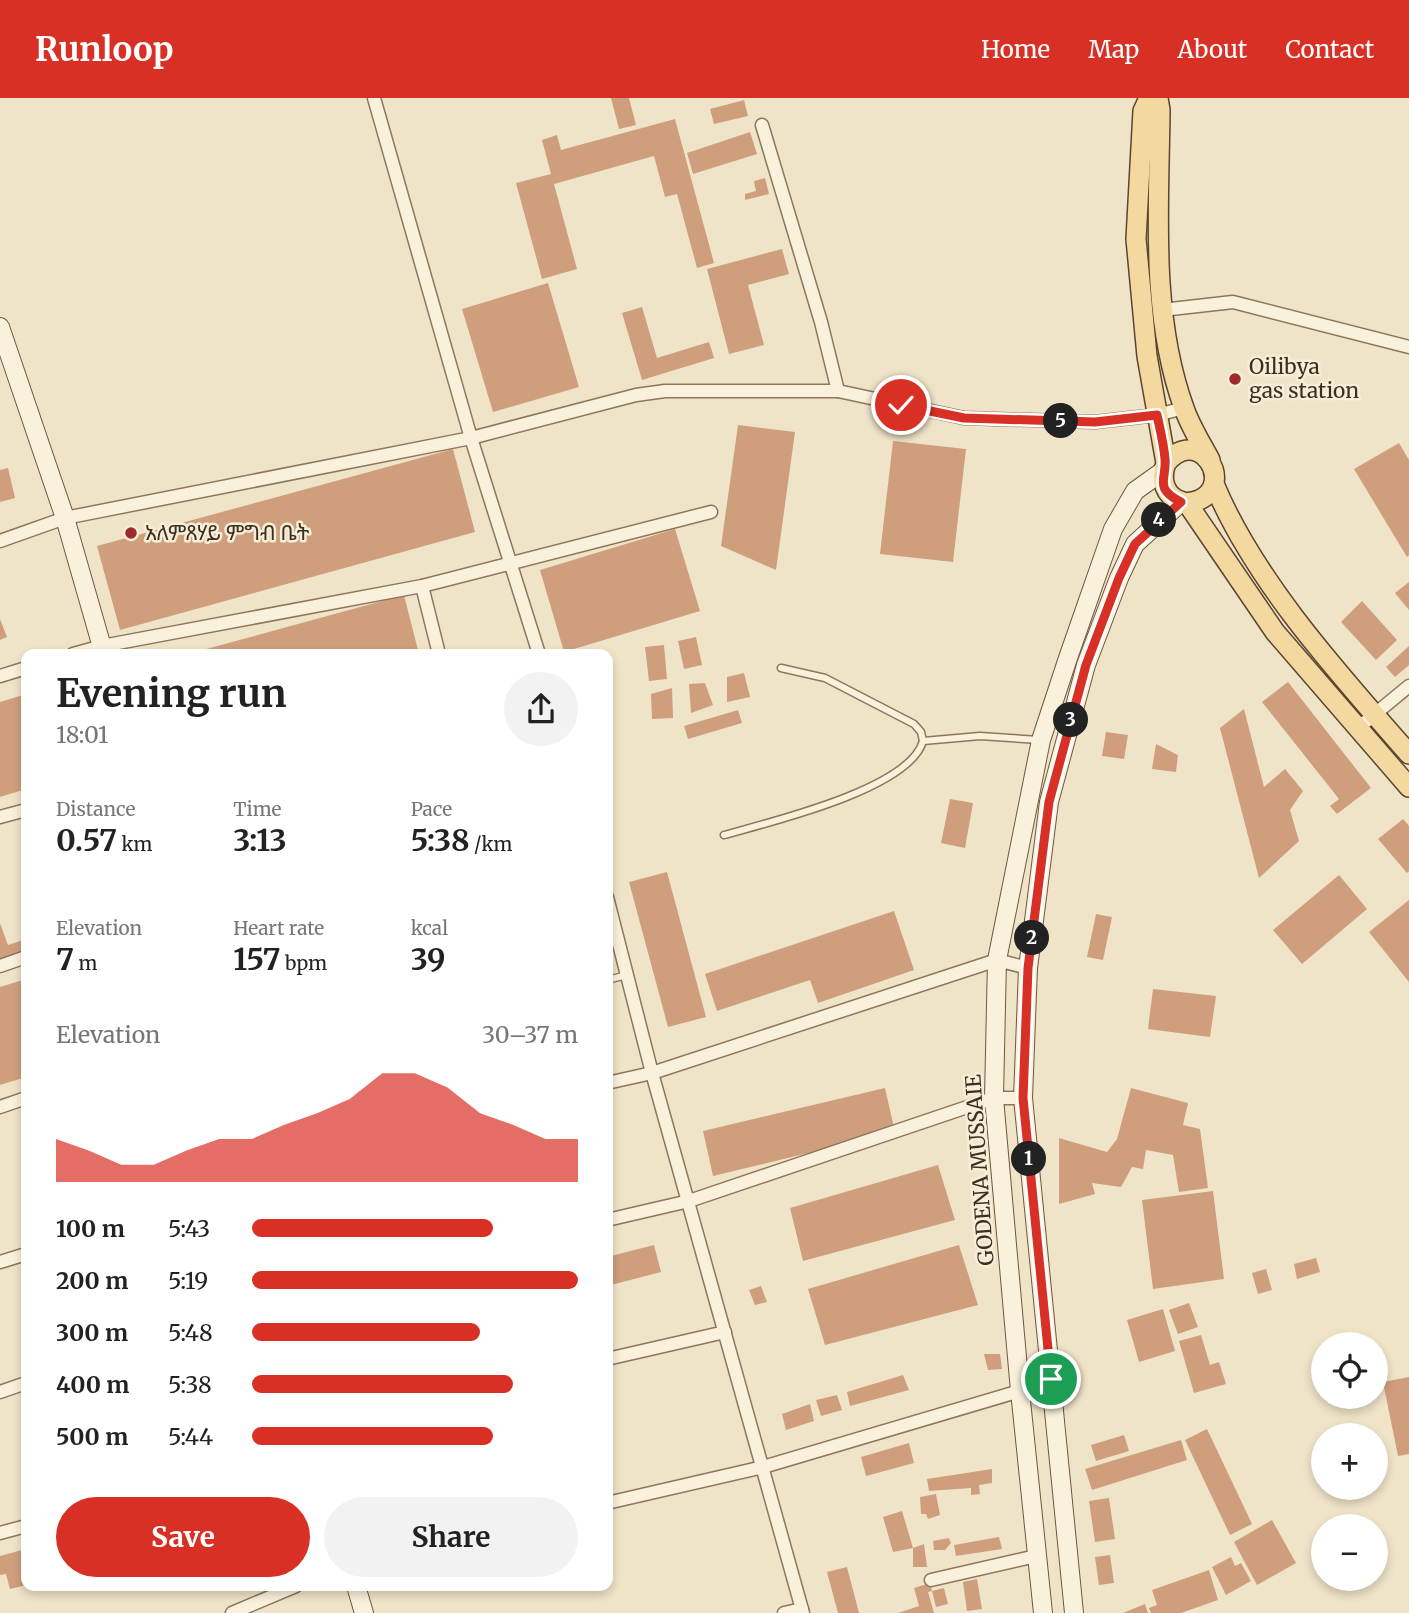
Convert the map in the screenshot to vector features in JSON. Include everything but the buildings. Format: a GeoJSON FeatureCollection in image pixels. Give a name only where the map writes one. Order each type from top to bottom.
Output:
{"type":"FeatureCollection","features":[{"type":"Feature","properties":{"kind":"main road"},"geometry":{"type":"LineString","coordinates":[[1149,98],[1143,111],[1136,239],[1164,467],[1164,487],[1168,493],[1184,502],[1275,632],[1408,784]]}},
{"type":"Feature","properties":{"kind":"main road"},"geometry":{"type":"LineString","coordinates":[[1158,98],[1158,213],[1162,310],[1170,356],[1184,408],[1210,461],[1214,484],[1232,524],[1293,615],[1409,754]]}},
{"type":"Feature","properties":{"kind":"main road"},"geometry":{"type":"LineString","coordinates":[[1138,212],[1158,213]]}},
{"type":"Feature","properties":{"kind":"main road"},"geometry":{"type":"LineString","coordinates":[[1164,467],[1179,452],[1188,450],[1204,455],[1210,461]]}},
{"type":"Feature","properties":{"kind":"main road"},"geometry":{"type":"LineString","coordinates":[[1184,502],[1204,498],[1214,484]]}},
{"type":"Feature","properties":{"kind":"main road"},"geometry":{"type":"LineString","coordinates":[[1275,632],[1293,615]]}},
{"type":"Feature","properties":{"kind":"street"},"geometry":{"type":"LineString","coordinates":[[374,98],[471,438],[537,649]]}},
{"type":"Feature","properties":{"kind":"street"},"geometry":{"type":"LineString","coordinates":[[762,125],[821,321],[838,391]]}},
{"type":"Feature","properties":{"kind":"street"},"geometry":{"type":"LineString","coordinates":[[1162,310],[1233,302],[1409,347]]}},
{"type":"Feature","properties":{"kind":"street"},"geometry":{"type":"LineString","coordinates":[[0,327],[6,368],[65,518],[103,649]]}},
{"type":"Feature","properties":{"kind":"street"},"geometry":{"type":"LineString","coordinates":[[0,541],[65,518],[471,438],[636,394],[665,391],[838,391],[964,418],[1095,422],[1157,415],[1184,408]]}},
{"type":"Feature","properties":{"kind":"street","name":"GODENA MUSSAIE"},"geometry":{"type":"LineString","coordinates":[[1043,1613],[994,1098],[997,960],[1041,740],[1068,658],[1113,528],[1135,491],[1164,467]]}},
{"type":"Feature","properties":{"kind":"street"},"geometry":{"type":"LineString","coordinates":[[1074,1613],[1023,1098],[1028,968],[1049,802],[1086,665],[1135,544],[1184,502]]}},
{"type":"Feature","properties":{"kind":"street"},"geometry":{"type":"LineString","coordinates":[[108,649],[422,586],[711,512]]}},
{"type":"Feature","properties":{"kind":"street"},"geometry":{"type":"LineString","coordinates":[[422,586],[438,649]]}},
{"type":"Feature","properties":{"kind":"street"},"geometry":{"type":"LineString","coordinates":[[1068,658],[1086,665]]}},
{"type":"Feature","properties":{"kind":"street"},"geometry":{"type":"LineString","coordinates":[[0,676],[21,670]]}},
{"type":"Feature","properties":{"kind":"street"},"geometry":{"type":"LineString","coordinates":[[1358,728],[1409,686]]}},
{"type":"Feature","properties":{"kind":"street"},"geometry":{"type":"LineString","coordinates":[[0,817],[21,811]]}},
{"type":"Feature","properties":{"kind":"street"},"geometry":{"type":"LineString","coordinates":[[613,919],[652,1073],[803,1611],[784,1613]]}},
{"type":"Feature","properties":{"kind":"street"},"geometry":{"type":"LineString","coordinates":[[0,966],[21,959]]}},
{"type":"Feature","properties":{"kind":"street"},"geometry":{"type":"LineString","coordinates":[[613,1082],[652,1073],[997,960],[1028,968]]}},
{"type":"Feature","properties":{"kind":"street"},"geometry":{"type":"LineString","coordinates":[[613,1219],[688,1201],[994,1098],[1023,1098]]}},
{"type":"Feature","properties":{"kind":"street"},"geometry":{"type":"LineString","coordinates":[[0,1107],[21,1100]]}},
{"type":"Feature","properties":{"kind":"street"},"geometry":{"type":"LineString","coordinates":[[0,1262],[21,1256]]}},
{"type":"Feature","properties":{"kind":"street"},"geometry":{"type":"LineString","coordinates":[[613,1358],[724,1332]]}},
{"type":"Feature","properties":{"kind":"street"},"geometry":{"type":"LineString","coordinates":[[613,1502],[763,1467],[1020,1391],[1051,1379]]}},
{"type":"Feature","properties":{"kind":"street"},"geometry":{"type":"LineString","coordinates":[[0,1392],[21,1385]]}},
{"type":"Feature","properties":{"kind":"street"},"geometry":{"type":"LineString","coordinates":[[0,1533],[21,1527]]}},
{"type":"Feature","properties":{"kind":"street"},"geometry":{"type":"LineString","coordinates":[[931,1580],[1036,1556]]}},
{"type":"Feature","properties":{"kind":"street"},"geometry":{"type":"LineString","coordinates":[[232,1613],[284,1591]]}},
{"type":"Feature","properties":{"kind":"street"},"geometry":{"type":"LineString","coordinates":[[357,1591],[364,1613]]}},
{"type":"Feature","properties":{"kind":"lane"},"geometry":{"type":"LineString","coordinates":[[724,835],[821,808],[863,789],[900,771],[917,756],[923,741],[922,732],[914,724],[825,678],[781,668]]}},
{"type":"Feature","properties":{"kind":"lane"},"geometry":{"type":"LineString","coordinates":[[923,741],[980,736],[1041,740]]}},
{"type":"Feature","properties":{"kind":"lane"},"geometry":{"type":"LineString","coordinates":[[613,979],[628,975]]}},
{"type":"Feature","properties":{"kind":"place","name":"Oilibya gas station"},"geometry":{"type":"Point","coordinates":[1235,379]}},
{"type":"Feature","properties":{"kind":"place","name":"አለምጸሃይ ምግብ ቤት"},"geometry":{"type":"Point","coordinates":[131,533]}},
{"type":"Feature","properties":{"kind":"route"},"geometry":{"type":"LineString","coordinates":[[901,405],[964,418],[1095,422],[1157,415],[1166,463],[1162,479],[1164,487],[1181,502],[1135,544],[1119,578],[1086,665],[1049,802],[1028,968],[1023,1098],[1051,1379]]}}]}
